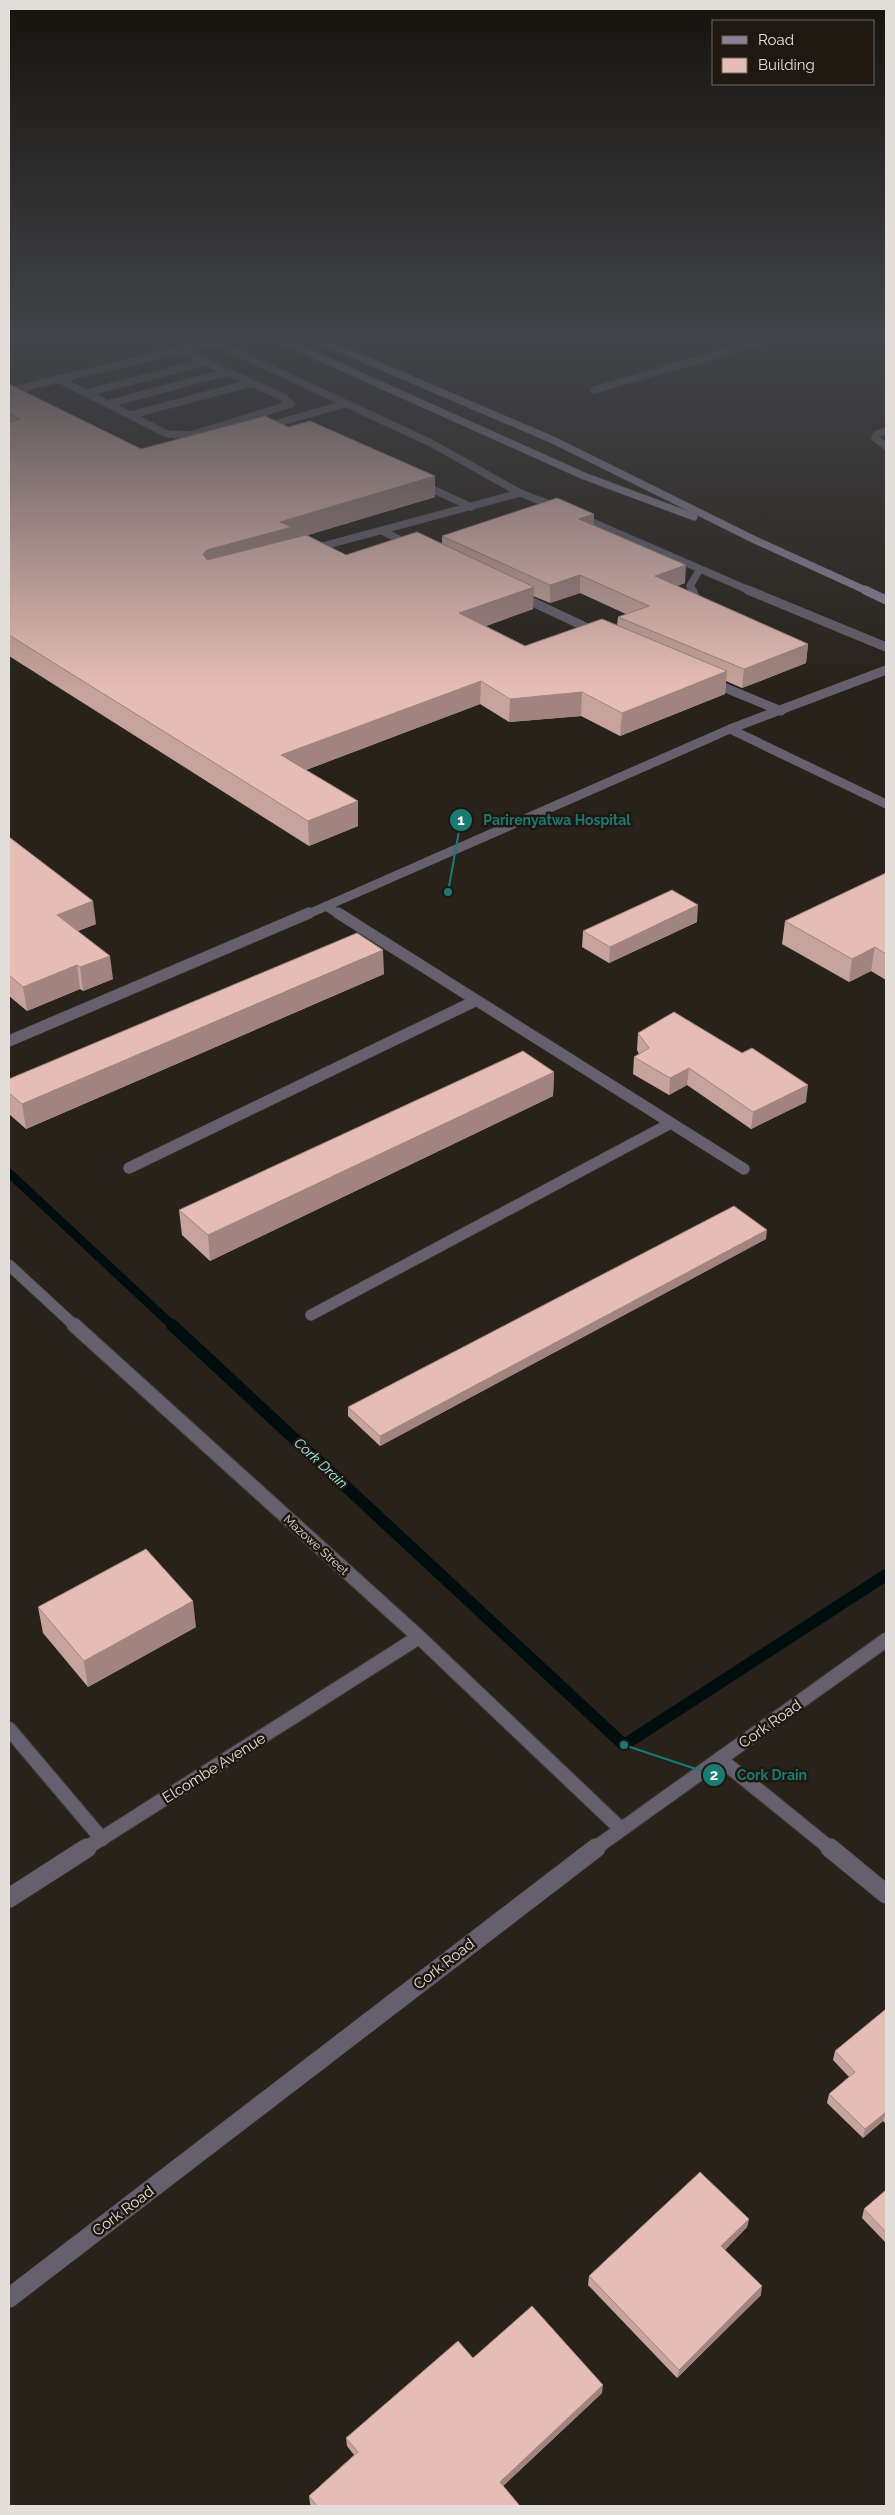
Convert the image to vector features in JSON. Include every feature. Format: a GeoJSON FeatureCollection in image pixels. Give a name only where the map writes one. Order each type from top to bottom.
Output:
{"type":"FeatureCollection","features":[{"type":"Feature","properties":{"kind":"main road"},"geometry":{"type":"LineString","coordinates":[[536,454],[584,476],[755,540]]}},
{"type":"Feature","properties":{"kind":"main road"},"geometry":{"type":"LineString","coordinates":[[582,454],[755,540],[886,600]]}},
{"type":"Feature","properties":{"kind":"street"},"geometry":{"type":"LineString","coordinates":[[451,454],[520,493],[564,510]]}},
{"type":"Feature","properties":{"kind":"street"},"geometry":{"type":"LineString","coordinates":[[409,478],[471,507]]}},
{"type":"Feature","properties":{"kind":"street"},"geometry":{"type":"LineString","coordinates":[[306,551],[520,493]]}},
{"type":"Feature","properties":{"kind":"street"},"geometry":{"type":"LineString","coordinates":[[572,513],[822,622],[886,647]]}},
{"type":"Feature","properties":{"kind":"street"},"geometry":{"type":"LineString","coordinates":[[382,531],[424,550]]}},
{"type":"Feature","properties":{"kind":"street"},"geometry":{"type":"LineString","coordinates":[[700,569],[690,586],[692,593],[696,599],[714,608]]}},
{"type":"Feature","properties":{"kind":"street"},"geometry":{"type":"LineString","coordinates":[[511,592],[608,638]]}},
{"type":"Feature","properties":{"kind":"street"},"geometry":{"type":"LineString","coordinates":[[9,1041],[326,906],[730,729],[886,670]]}},
{"type":"Feature","properties":{"kind":"street"},"geometry":{"type":"LineString","coordinates":[[699,676],[781,711]]}},
{"type":"Feature","properties":{"kind":"street"},"geometry":{"type":"LineString","coordinates":[[730,729],[886,804]]}},
{"type":"Feature","properties":{"kind":"street"},"geometry":{"type":"LineString","coordinates":[[326,906],[744,1169]]}},
{"type":"Feature","properties":{"kind":"street"},"geometry":{"type":"LineString","coordinates":[[129,1168],[475,1001]]}},
{"type":"Feature","properties":{"kind":"street"},"geometry":{"type":"LineString","coordinates":[[312,1315],[671,1123]]}},
{"type":"Feature","properties":{"kind":"street","name":"Mazowe Street"},"geometry":{"type":"LineString","coordinates":[[9,1265],[190,1432],[419,1637],[621,1829]]}},
{"type":"Feature","properties":{"kind":"street","name":"Elcombe Avenue"},"geometry":{"type":"LineString","coordinates":[[9,1898],[419,1637]]}},
{"type":"Feature","properties":{"kind":"street","name":"Cork Road"},"geometry":{"type":"LineString","coordinates":[[9,2298],[621,1829],[886,1640]]}},
{"type":"Feature","properties":{"kind":"street"},"geometry":{"type":"LineString","coordinates":[[9,1729],[102,1839]]}},
{"type":"Feature","properties":{"kind":"street"},"geometry":{"type":"LineString","coordinates":[[720,1759],[886,1894]]}},
{"type":"Feature","properties":{"kind":"building"},"geometry":{"type":"Polygon","coordinates":[[[9,454],[386,454],[435,476],[280,522],[292,527],[207,550],[203,554],[207,560],[306,535],[346,555],[417,532],[534,587],[459,613],[525,646],[602,619],[727,671],[622,713],[582,692],[510,699],[481,681],[281,755],[358,801],[308,821],[9,635],[9,454]]]}},
{"type":"Feature","properties":{"kind":"building"},"geometry":{"type":"Polygon","coordinates":[[[557,498],[594,514],[579,519],[686,565],[655,576],[808,644],[744,669],[618,617],[649,606],[580,575],[550,585],[442,536],[557,498]]]}},
{"type":"Feature","properties":{"kind":"building"},"geometry":{"type":"Polygon","coordinates":[[[9,837],[93,901],[57,915],[110,956],[80,967],[77,965],[23,987],[9,975],[9,837]]]}},
{"type":"Feature","properties":{"kind":"building"},"geometry":{"type":"Polygon","coordinates":[[[886,873],[886,954],[875,947],[852,959],[785,921],[886,873]]]}},
{"type":"Feature","properties":{"kind":"building"},"geometry":{"type":"Polygon","coordinates":[[[672,890],[698,905],[610,947],[583,931],[672,890]]]}},
{"type":"Feature","properties":{"kind":"building"},"geometry":{"type":"Polygon","coordinates":[[[357,933],[383,950],[22,1104],[9,1093],[9,1079],[357,933]]]}},
{"type":"Feature","properties":{"kind":"building"},"geometry":{"type":"Polygon","coordinates":[[[674,1012],[742,1053],[752,1048],[808,1085],[753,1112],[689,1068],[670,1078],[634,1057],[649,1048],[638,1033],[674,1012]]]}},
{"type":"Feature","properties":{"kind":"building"},"geometry":{"type":"Polygon","coordinates":[[[523,1051],[554,1072],[208,1235],[179,1210],[523,1051]]]}},
{"type":"Feature","properties":{"kind":"building"},"geometry":{"type":"Polygon","coordinates":[[[734,1206],[767,1230],[380,1436],[348,1407],[734,1206]]]}},
{"type":"Feature","properties":{"kind":"building"},"geometry":{"type":"Polygon","coordinates":[[[146,1549],[193,1601],[84,1661],[38,1607],[146,1549]]]}},
{"type":"Feature","properties":{"kind":"building"},"geometry":{"type":"Polygon","coordinates":[[[886,2009],[886,2112],[865,2129],[829,2094],[855,2072],[835,2051],[886,2009]]]}},
{"type":"Feature","properties":{"kind":"building"},"geometry":{"type":"Polygon","coordinates":[[[700,2172],[749,2219],[721,2246],[762,2286],[679,2370],[589,2276],[700,2172]]]}},
{"type":"Feature","properties":{"kind":"building"},"geometry":{"type":"Polygon","coordinates":[[[886,2190],[886,2232],[864,2209],[886,2190]]]}},
{"type":"Feature","properties":{"kind":"building"},"geometry":{"type":"Polygon","coordinates":[[[532,2306],[603,2385],[500,2482],[520,2506],[317,2506],[309,2496],[358,2452],[346,2438],[458,2341],[473,2358],[532,2306]]]}},
{"type":"Feature","properties":{"kind":"waterway","name":"Cork Drain"},"geometry":{"type":"LineString","coordinates":[[9,1173],[173,1326]]}},
{"type":"Feature","properties":{"kind":"waterway","name":"Cork Drain"},"geometry":{"type":"LineString","coordinates":[[172,1325],[624,1745],[886,1575]]}},
{"type":"Feature","properties":{"kind":"place","name":"Parirenyatwa Hospital"},"geometry":{"type":"Point","coordinates":[448,892]}},
{"type":"Feature","properties":{"kind":"place","name":"Cork Drain"},"geometry":{"type":"Point","coordinates":[624,1745]}}]}
